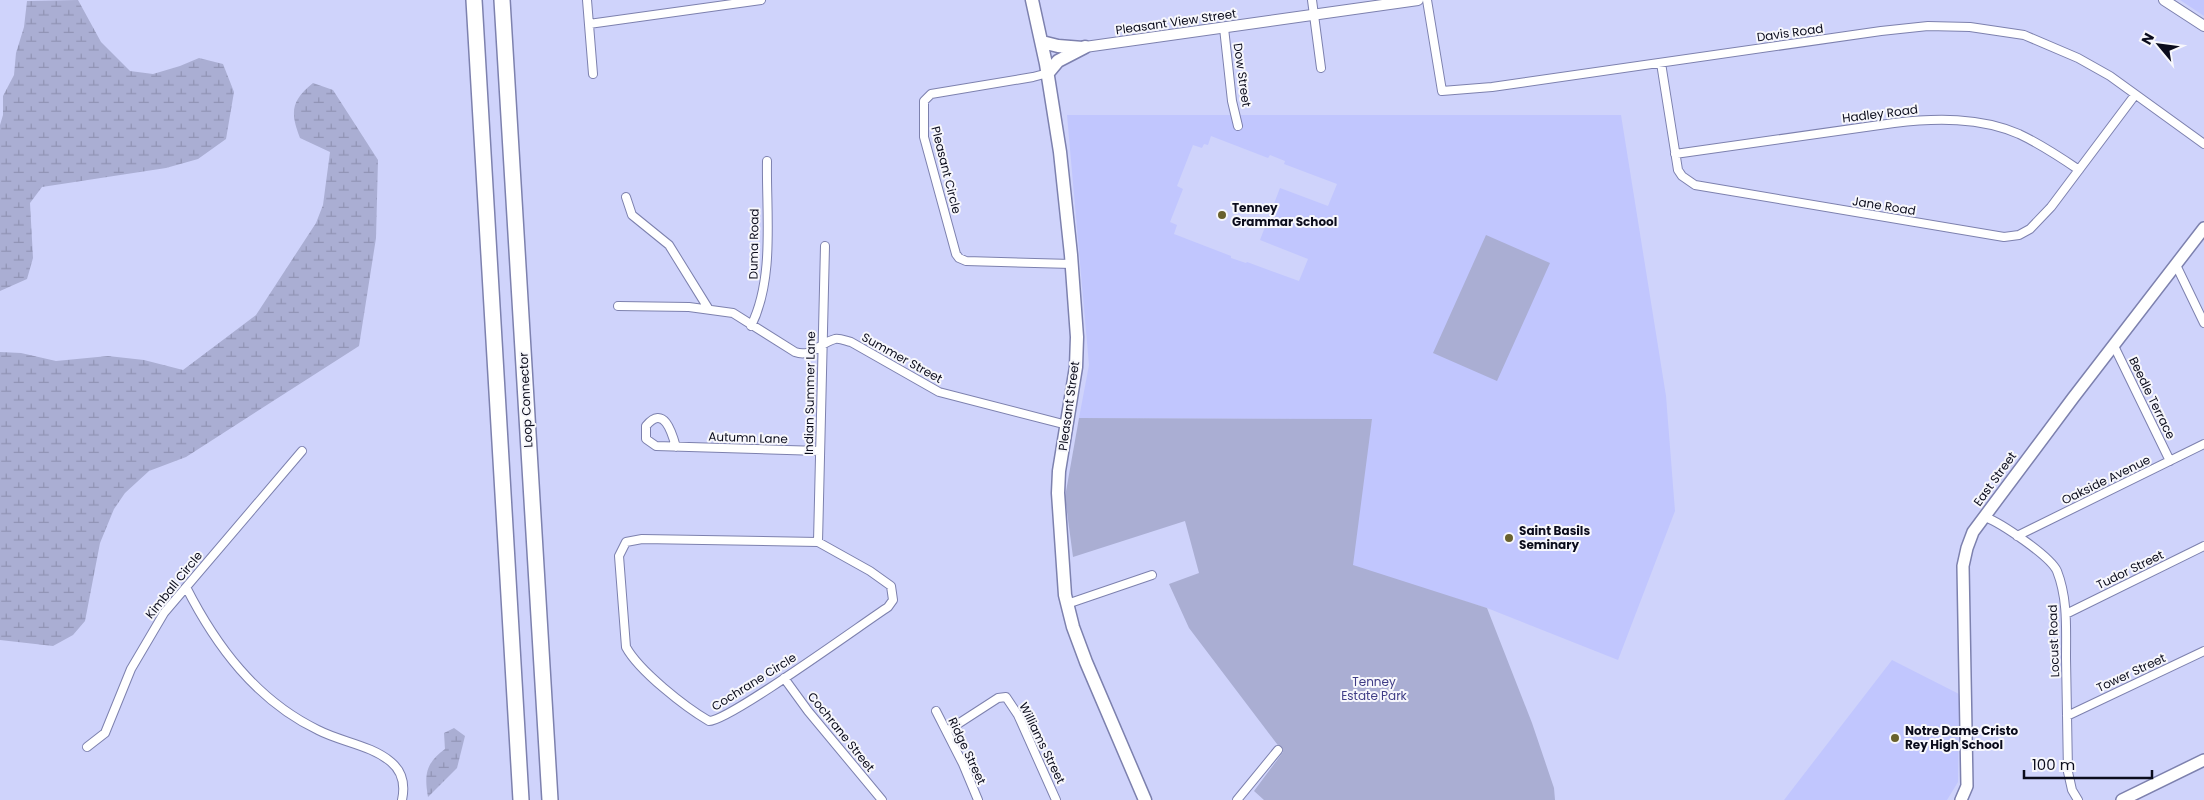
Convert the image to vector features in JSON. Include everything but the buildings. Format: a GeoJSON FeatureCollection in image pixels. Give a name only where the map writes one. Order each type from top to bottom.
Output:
{"type":"FeatureCollection","features":[{"type":"Feature","properties":{"kind":"highway"},"geometry":{"type":"LineString","coordinates":[[474,0],[521,800]]}},
{"type":"Feature","properties":{"kind":"highway","name":"Loop Connector"},"geometry":{"type":"LineString","coordinates":[[502,0],[550,800]]}},
{"type":"Feature","properties":{"kind":"main road","name":"Pleasant Street"},"geometry":{"type":"LineString","coordinates":[[1032,0],[1048,73],[1060,152],[1072,264],[1077,356],[1059,471],[1058,493],[1067,604],[1086,662],[1144,800]]}},
{"type":"Feature","properties":{"kind":"main road"},"geometry":{"type":"LineString","coordinates":[[1042,42],[1058,46],[1085,47]]}},
{"type":"Feature","properties":{"kind":"main road"},"geometry":{"type":"LineString","coordinates":[[1048,73],[1058,61],[1085,47]]}},
{"type":"Feature","properties":{"kind":"main road","name":"East Street"},"geometry":{"type":"LineString","coordinates":[[1961,800],[1967,786],[1963,566],[1967,548],[1974,532],[1985,517],[2204,228]]}},
{"type":"Feature","properties":{"kind":"main road"},"geometry":{"type":"LineString","coordinates":[[2132,798],[2204,760]]}},
{"type":"Feature","properties":{"kind":"street"},"geometry":{"type":"LineString","coordinates":[[587,0],[593,74]]}},
{"type":"Feature","properties":{"kind":"street"},"geometry":{"type":"LineString","coordinates":[[589,24],[762,0]]}},
{"type":"Feature","properties":{"kind":"street"},"geometry":{"type":"LineString","coordinates":[[1312,0],[1321,68]]}},
{"type":"Feature","properties":{"kind":"street","name":"Pleasant View Street"},"geometry":{"type":"LineString","coordinates":[[1085,47],[1418,0]]}},
{"type":"Feature","properties":{"kind":"street","name":"Davis Road"},"geometry":{"type":"LineString","coordinates":[[1427,0],[1442,92],[1492,87],[1907,28],[1963,26],[2024,34],[2045,42],[2094,67],[2204,144]]}},
{"type":"Feature","properties":{"kind":"street"},"geometry":{"type":"LineString","coordinates":[[2164,0],[2204,26]]}},
{"type":"Feature","properties":{"kind":"street","name":"Dow Street"},"geometry":{"type":"LineString","coordinates":[[1224,28],[1232,101],[1238,126]]}},
{"type":"Feature","properties":{"kind":"street","name":"Jane Road"},"geometry":{"type":"LineString","coordinates":[[1661,63],[1678,170],[1682,176],[1695,186],[2004,237],[2019,235],[2030,229],[2051,207],[2135,95]]}},
{"type":"Feature","properties":{"kind":"street","name":"Pleasant Circle"},"geometry":{"type":"LineString","coordinates":[[1048,73],[931,94],[924,101],[924,138],[956,254],[959,258],[966,261],[1072,264]]}},
{"type":"Feature","properties":{"kind":"street","name":"Hadley Road"},"geometry":{"type":"LineString","coordinates":[[1675,154],[1894,123],[1946,120],[1997,126],[2019,134],[2046,148],[2079,170]]}},
{"type":"Feature","properties":{"kind":"street","name":"Duma Road"},"geometry":{"type":"LineString","coordinates":[[751,326],[761,304],[766,274],[767,161]]}},
{"type":"Feature","properties":{"kind":"street"},"geometry":{"type":"LineString","coordinates":[[626,198],[632,215],[669,245],[708,308]]}},
{"type":"Feature","properties":{"kind":"street","name":"Indian Summer Lane"},"geometry":{"type":"LineString","coordinates":[[818,542],[821,346],[825,246]]}},
{"type":"Feature","properties":{"kind":"street"},"geometry":{"type":"LineString","coordinates":[[2176,265],[2204,323]]}},
{"type":"Feature","properties":{"kind":"street","name":"Summer Street"},"geometry":{"type":"LineString","coordinates":[[618,306],[708,308],[733,313],[751,326],[803,355],[812,353],[821,346],[837,339],[851,342],[939,392],[1067,424]]}},
{"type":"Feature","properties":{"kind":"street","name":"Beedle Terrace"},"geometry":{"type":"LineString","coordinates":[[2114,346],[2170,461]]}},
{"type":"Feature","properties":{"kind":"street","name":"Autumn Lane"},"geometry":{"type":"LineString","coordinates":[[676,447],[671,430],[666,422],[653,420],[646,426],[646,439],[652,445],[676,447],[820,451]]}},
{"type":"Feature","properties":{"kind":"street","name":"Oakside Avenue"},"geometry":{"type":"LineString","coordinates":[[2017,536],[2204,444]]}},
{"type":"Feature","properties":{"kind":"street","name":"Kimball Circle"},"geometry":{"type":"LineString","coordinates":[[87,746],[105,733],[118,697],[141,649],[164,613],[302,451]]}},
{"type":"Feature","properties":{"kind":"street","name":"Locust Road"},"geometry":{"type":"LineString","coordinates":[[1985,517],[1997,522],[2017,536],[2047,559],[2056,570],[2066,614],[2068,772],[2072,790],[2078,800]]}},
{"type":"Feature","properties":{"kind":"street","name":"Cochrane Circle"},"geometry":{"type":"LineString","coordinates":[[642,539],[818,542],[870,571],[891,586],[893,600],[888,607],[784,678],[714,721],[709,721],[699,715],[659,683],[630,655],[626,647],[619,556],[626,542],[642,539]]}},
{"type":"Feature","properties":{"kind":"street","name":"Tudor Street"},"geometry":{"type":"LineString","coordinates":[[2066,614],[2204,546]]}},
{"type":"Feature","properties":{"kind":"street"},"geometry":{"type":"LineString","coordinates":[[1067,604],[1152,576]]}},
{"type":"Feature","properties":{"kind":"street"},"geometry":{"type":"LineString","coordinates":[[186,587],[206,625],[222,649],[250,682],[285,711],[303,723],[376,753],[392,763],[403,781],[404,791],[402,800]]}},
{"type":"Feature","properties":{"kind":"street","name":"Tower Street"},"geometry":{"type":"LineString","coordinates":[[2067,716],[2204,650]]}},
{"type":"Feature","properties":{"kind":"street","name":"Cochrane Street"},"geometry":{"type":"LineString","coordinates":[[784,678],[808,711],[882,800]]}},
{"type":"Feature","properties":{"kind":"street","name":"Williams Street"},"geometry":{"type":"LineString","coordinates":[[947,731],[998,698],[1006,697],[1018,715],[1056,800]]}},
{"type":"Feature","properties":{"kind":"street","name":"Ridge Street"},"geometry":{"type":"LineString","coordinates":[[936,711],[978,800]]}},
{"type":"Feature","properties":{"kind":"street"},"geometry":{"type":"LineString","coordinates":[[1237,800],[1278,750]]}},
{"type":"Feature","properties":{"kind":"shaded area"},"geometry":{"type":"Polygon","coordinates":[[[2180,0],[2204,0],[2204,16],[2180,0]]]}},
{"type":"Feature","properties":{"kind":"shaded area"},"geometry":{"type":"Polygon","coordinates":[[[1067,115],[1621,115],[1666,396],[1675,511],[1618,660],[1487,608],[1348,566],[1372,419],[1079,418],[1089,365],[1067,115]],[[1211,136],[1208,145],[1204,144],[1202,148],[1193,145],[1177,186],[1183,189],[1170,222],[1177,225],[1174,234],[1231,256],[1231,258],[1299,281],[1308,259],[1260,240],[1280,188],[1328,206],[1337,184],[1284,164],[1285,161],[1270,155],[1268,158],[1211,136]]]}},
{"type":"Feature","properties":{"kind":"shaded area","name":"Notre Dame Cristo Rey High School"},"geometry":{"type":"Polygon","coordinates":[[[1892,660],[1959,694],[1958,782],[1947,800],[1784,800],[1892,660]]]}},
{"type":"Feature","properties":{"kind":"green space"},"geometry":{"type":"Polygon","coordinates":[[[78,0],[101,42],[130,71],[153,74],[199,58],[223,64],[234,92],[226,139],[198,159],[166,168],[42,187],[30,203],[33,258],[27,279],[0,291],[0,125],[3,115],[3,96],[14,75],[16,53],[24,27],[27,1],[78,0]]]}},
{"type":"Feature","properties":{"kind":"green space"},"geometry":{"type":"Polygon","coordinates":[[[313,83],[333,90],[378,160],[376,238],[359,346],[186,457],[149,471],[125,493],[114,509],[100,543],[85,621],[73,635],[53,646],[0,640],[0,352],[21,353],[56,361],[108,356],[144,360],[183,370],[256,315],[316,223],[323,205],[330,152],[300,138],[294,114],[294,107],[300,96],[313,83]]]}},
{"type":"Feature","properties":{"kind":"green space"},"geometry":{"type":"Polygon","coordinates":[[[1486,235],[1550,263],[1497,381],[1433,353],[1486,235]]]}},
{"type":"Feature","properties":{"kind":"green space","name":"Tenney Estate Park"},"geometry":{"type":"Polygon","coordinates":[[[1079,418],[1372,419],[1353,565],[1487,608],[1532,723],[1554,788],[1555,800],[1264,800],[1254,791],[1283,752],[1189,628],[1169,584],[1199,573],[1185,521],[1073,557],[1065,497],[1079,418]]]}},
{"type":"Feature","properties":{"kind":"green space"},"geometry":{"type":"Polygon","coordinates":[[[454,728],[465,736],[457,768],[428,797],[426,782],[430,764],[445,749],[444,733],[454,728]]]}},
{"type":"Feature","properties":{"kind":"place","name":"Tenney Grammar School"},"geometry":{"type":"Point","coordinates":[1222,215]}},
{"type":"Feature","properties":{"kind":"place","name":"Saint Basils Seminary"},"geometry":{"type":"Point","coordinates":[1509,538]}},
{"type":"Feature","properties":{"kind":"place","name":"Notre Dame Cristo Rey High School"},"geometry":{"type":"Point","coordinates":[1895,738]}}]}
